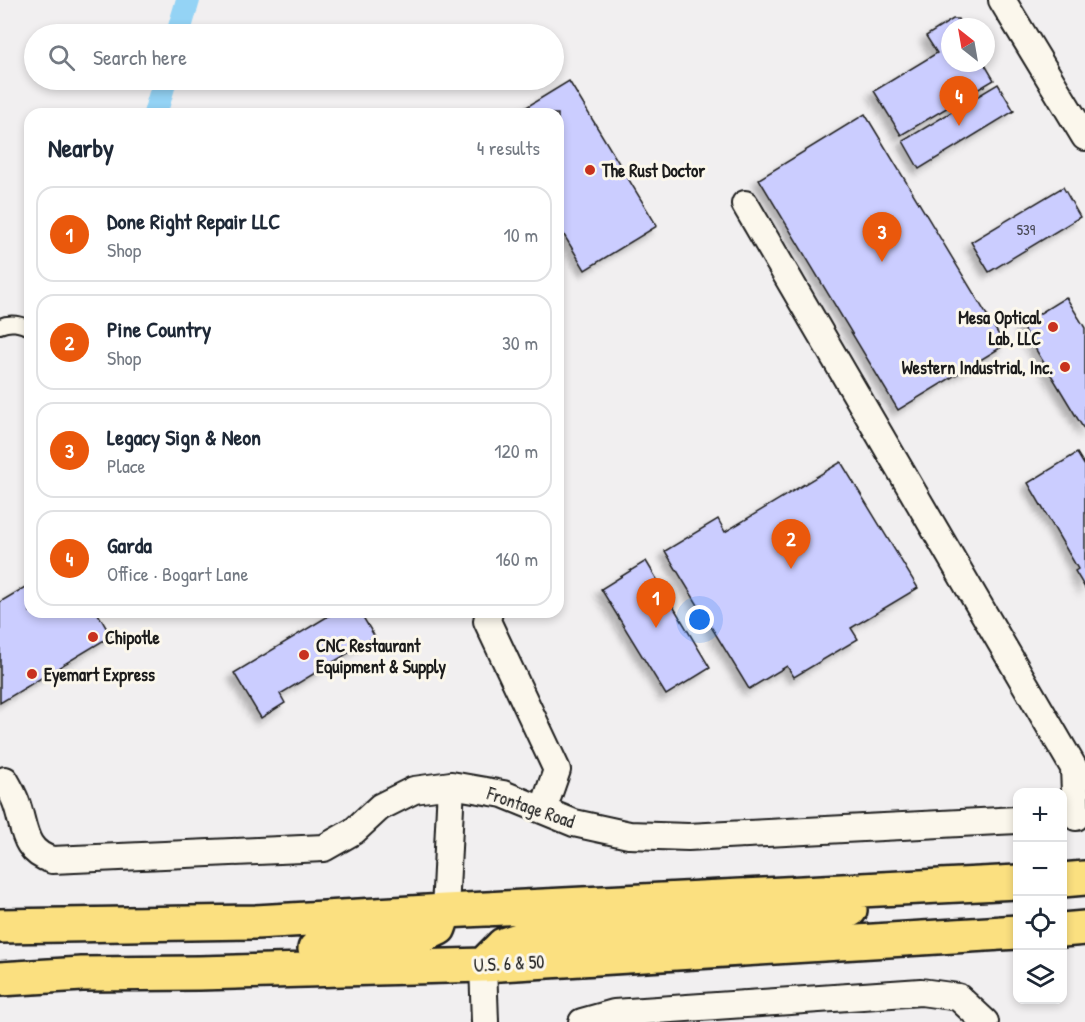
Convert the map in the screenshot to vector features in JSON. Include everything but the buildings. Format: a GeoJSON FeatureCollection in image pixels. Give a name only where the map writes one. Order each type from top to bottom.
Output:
{"type":"FeatureCollection","features":[{"type":"Feature","properties":{"kind":"highway"},"geometry":{"type":"LineString","coordinates":[[1067,880],[1085,878]]}},
{"type":"Feature","properties":{"kind":"highway"},"geometry":{"type":"LineString","coordinates":[[0,926],[256,921],[1013,882]]}},
{"type":"Feature","properties":{"kind":"highway"},"geometry":{"type":"LineString","coordinates":[[483,965],[503,945],[549,930],[771,921],[840,913],[940,887]]}},
{"type":"Feature","properties":{"kind":"highway"},"geometry":{"type":"LineString","coordinates":[[199,973],[258,952],[358,946],[418,938],[439,928],[446,910]]}},
{"type":"Feature","properties":{"kind":"highway"},"geometry":{"type":"LineString","coordinates":[[1067,930],[1085,928]]}},
{"type":"Feature","properties":{"kind":"highway","name":"U.S. 6 & 50"},"geometry":{"type":"LineString","coordinates":[[0,980],[82,974],[483,965],[1013,932]]}},
{"type":"Feature","properties":{"kind":"street"},"geometry":{"type":"LineString","coordinates":[[1002,0],[1085,137]]}},
{"type":"Feature","properties":{"kind":"street"},"geometry":{"type":"LineString","coordinates":[[745,204],[1074,768],[1075,818]]}},
{"type":"Feature","properties":{"kind":"street"},"geometry":{"type":"LineString","coordinates":[[486,618],[557,770],[543,810]]}},
{"type":"Feature","properties":{"kind":"street","name":"Frontage Road"},"geometry":{"type":"LineString","coordinates":[[5,780],[16,800],[23,831],[29,843],[33,849],[52,860],[324,848],[354,831],[380,807],[414,790],[451,785],[503,794],[574,823],[629,835],[688,837],[1013,820]]}},
{"type":"Feature","properties":{"kind":"street"},"geometry":{"type":"LineString","coordinates":[[446,910],[451,785]]}},
{"type":"Feature","properties":{"kind":"street"},"geometry":{"type":"LineString","coordinates":[[483,965],[485,1022]]}},
{"type":"Feature","properties":{"kind":"street"},"geometry":{"type":"LineString","coordinates":[[582,1022],[614,1012],[921,992],[958,997],[984,1022]]}},
{"type":"Feature","properties":{"kind":"lane"},"geometry":{"type":"LineString","coordinates":[[0,326],[18,323],[24,326]]}},
{"type":"Feature","properties":{"kind":"waterway"},"geometry":{"type":"LineString","coordinates":[[181,24],[188,0]]}},
{"type":"Feature","properties":{"kind":"waterway"},"geometry":{"type":"LineString","coordinates":[[157,108],[162,90]]}},
{"type":"Feature","properties":{"kind":"place","name":"Garda"},"geometry":{"type":"Point","coordinates":[959,126]}},
{"type":"Feature","properties":{"kind":"place","name":"The Rust Doctor"},"geometry":{"type":"Point","coordinates":[590,170]}},
{"type":"Feature","properties":{"kind":"place","name":"Legacy Sign & Neon"},"geometry":{"type":"Point","coordinates":[882,262]}},
{"type":"Feature","properties":{"kind":"place","name":"Mesa Optical Lab, LLC"},"geometry":{"type":"Point","coordinates":[1053,327]}},
{"type":"Feature","properties":{"kind":"place","name":"Western Industrial, Inc."},"geometry":{"type":"Point","coordinates":[1065,367]}},
{"type":"Feature","properties":{"kind":"place","name":"Pine Country"},"geometry":{"type":"Point","coordinates":[791,569]}},
{"type":"Feature","properties":{"kind":"place","name":"Done Right Repair LLC"},"geometry":{"type":"Point","coordinates":[656,628]}},
{"type":"Feature","properties":{"kind":"place","name":"Chipotle"},"geometry":{"type":"Point","coordinates":[93,637]}},
{"type":"Feature","properties":{"kind":"place","name":"CNC Restaurant Equipment & Supply"},"geometry":{"type":"Point","coordinates":[304,655]}},
{"type":"Feature","properties":{"kind":"place","name":"Eyemart Express"},"geometry":{"type":"Point","coordinates":[32,674]}}]}
